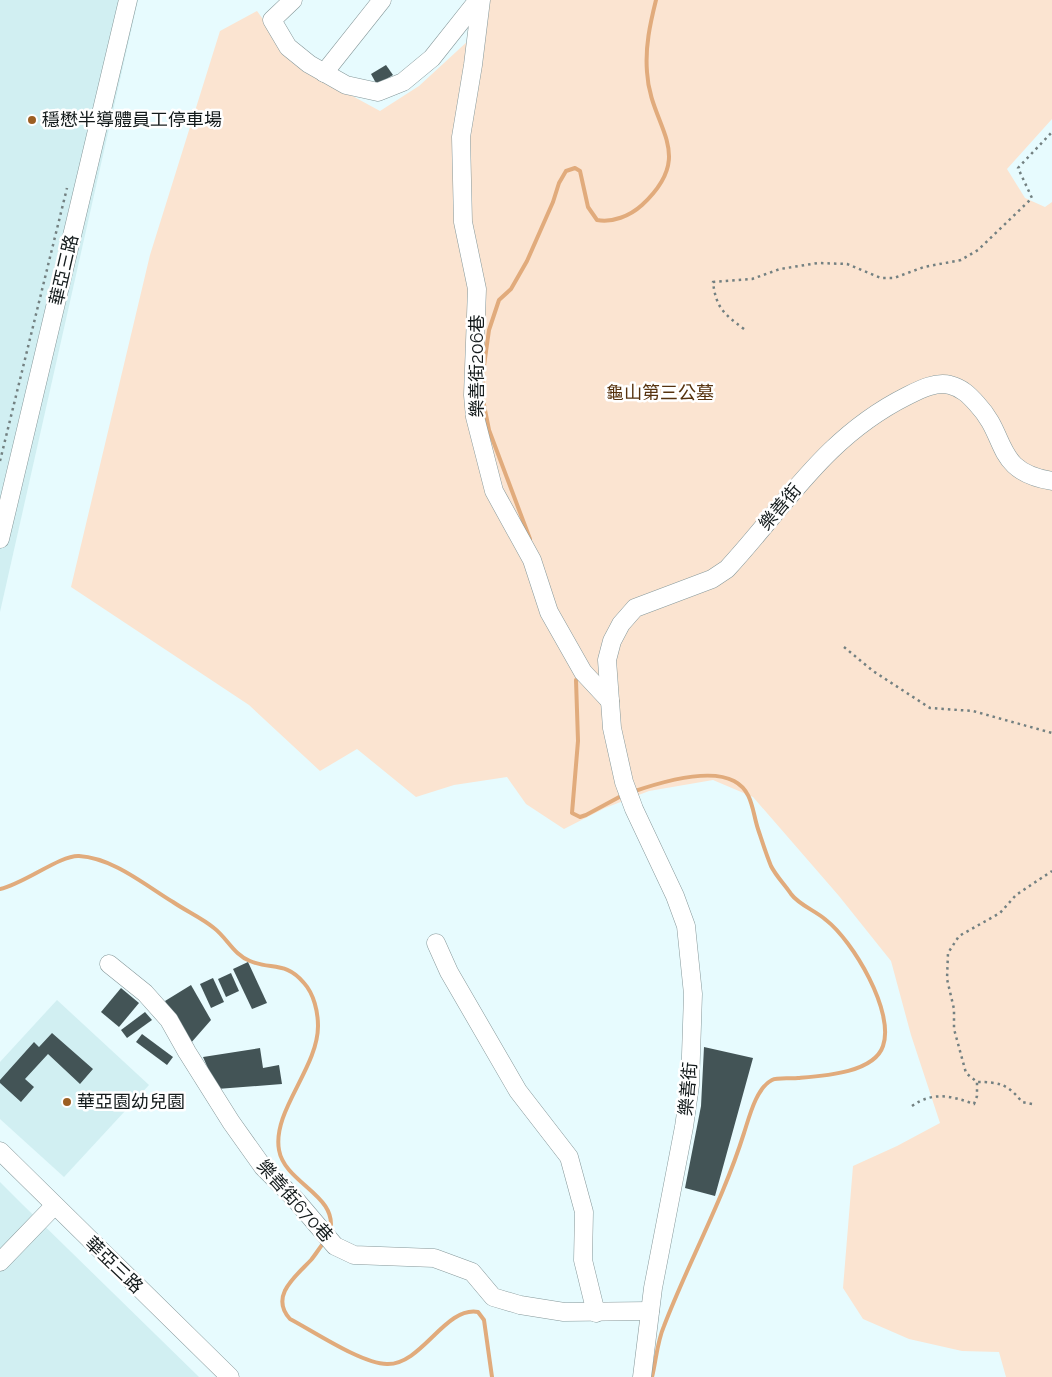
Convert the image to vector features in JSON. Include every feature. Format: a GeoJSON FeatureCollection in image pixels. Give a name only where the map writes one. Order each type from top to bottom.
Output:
{"type":"FeatureCollection","features":[{"type":"Feature","properties":{"kind":"street","name":"華亞三路"},"geometry":{"type":"LineString","coordinates":[[0,539],[128,0]]}},
{"type":"Feature","properties":{"kind":"street"},"geometry":{"type":"LineString","coordinates":[[293,0],[272,20],[288,47],[309,64],[346,85],[378,92],[403,82],[432,58],[480,0]]}},
{"type":"Feature","properties":{"kind":"street"},"geometry":{"type":"LineString","coordinates":[[324,73],[382,0]]}},
{"type":"Feature","properties":{"kind":"street","name":"樂善街206巷"},"geometry":{"type":"LineString","coordinates":[[480,0],[474,65],[461,137],[463,222],[477,289],[475,417],[494,492],[532,560],[549,612],[583,672],[610,701]]}},
{"type":"Feature","properties":{"kind":"street","name":"樂善街"},"geometry":{"type":"LineString","coordinates":[[642,1377],[650,1311],[689,1094],[693,994],[686,926],[676,896],[634,809],[624,782],[612,728],[608,660],[612,641],[621,624],[636,608],[712,579],[727,569],[818,462],[852,429],[895,402],[925,387],[948,384],[964,390],[984,411],[1009,461],[1029,476],[1052,481]]}},
{"type":"Feature","properties":{"kind":"street"},"geometry":{"type":"LineString","coordinates":[[436,943],[448,972],[518,1091],[569,1158],[584,1212],[583,1260],[596,1313]]}},
{"type":"Feature","properties":{"kind":"street","name":"樂善街670巷"},"geometry":{"type":"LineString","coordinates":[[109,964],[145,993],[169,1020],[221,1106],[264,1167],[295,1198],[335,1246],[354,1255],[434,1258],[472,1272],[493,1297],[564,1312],[650,1311]]}},
{"type":"Feature","properties":{"kind":"street","name":"華亞三路"},"geometry":{"type":"LineString","coordinates":[[0,1151],[230,1377]]}},
{"type":"Feature","properties":{"kind":"street"},"geometry":{"type":"LineString","coordinates":[[0,1262],[54,1206]]}},
{"type":"Feature","properties":{"kind":"path"},"geometry":{"type":"LineString","coordinates":[[744,329],[725,314],[715,300],[713,282],[752,279],[780,269],[818,263],[847,264],[881,278],[894,278],[924,267],[960,260],[978,250],[1032,198],[1018,168],[1052,132]]}},
{"type":"Feature","properties":{"kind":"path"},"geometry":{"type":"LineString","coordinates":[[0,460],[68,182]]}},
{"type":"Feature","properties":{"kind":"path"},"geometry":{"type":"LineString","coordinates":[[844,647],[873,671],[930,708],[973,711],[1052,733]]}},
{"type":"Feature","properties":{"kind":"path"},"geometry":{"type":"LineString","coordinates":[[1032,1104],[1022,1102],[1012,1089],[995,1082],[976,1082],[966,1073],[954,1029],[954,1009],[947,979],[948,954],[959,936],[1000,913],[1016,895],[1052,871]]}},
{"type":"Feature","properties":{"kind":"path"},"geometry":{"type":"LineString","coordinates":[[912,1106],[924,1098],[950,1095],[974,1104],[977,1096],[976,1082]]}},
{"type":"Feature","properties":{"kind":"shaded area"},"geometry":{"type":"Polygon","coordinates":[[[0,0],[138,0],[0,612],[0,0]]]}},
{"type":"Feature","properties":{"kind":"shaded area","name":"華亞園幼兒園"},"geometry":{"type":"Polygon","coordinates":[[[57,1000],[149,1085],[64,1177],[0,1119],[0,1062],[57,1000]]]}},
{"type":"Feature","properties":{"kind":"shaded area"},"geometry":{"type":"Polygon","coordinates":[[[0,1182],[23,1205],[199,1377],[0,1377],[0,1182]]]}},
{"type":"Feature","properties":{"kind":"green space","name":"龜山第三公墓"},"geometry":{"type":"Polygon","coordinates":[[[488,0],[1052,0],[1052,119],[1007,169],[1025,198],[1045,207],[1052,202],[1052,1377],[1006,1377],[999,1352],[962,1351],[909,1339],[863,1319],[843,1288],[853,1166],[897,1146],[940,1123],[911,1035],[891,961],[839,896],[753,797],[713,780],[649,791],[605,808],[564,829],[526,804],[507,777],[454,785],[416,797],[357,749],[320,771],[249,705],[71,587],[150,255],[220,31],[257,11],[285,49],[314,75],[380,111],[419,86],[469,40],[488,18],[488,0]]]}},
{"type":"Feature","properties":{"kind":"building"},"geometry":{"type":"Polygon","coordinates":[[[386,65],[393,75],[377,85],[371,74],[386,65]]]}},
{"type":"Feature","properties":{"kind":"building"},"geometry":{"type":"Polygon","coordinates":[[[248,962],[267,1003],[252,1009],[233,969],[248,962]]]}},
{"type":"Feature","properties":{"kind":"building"},"geometry":{"type":"Polygon","coordinates":[[[231,973],[239,991],[226,997],[218,979],[231,973]]]}},
{"type":"Feature","properties":{"kind":"building"},"geometry":{"type":"Polygon","coordinates":[[[213,978],[224,1002],[211,1008],[200,984],[213,978]]]}},
{"type":"Feature","properties":{"kind":"building"},"geometry":{"type":"Polygon","coordinates":[[[191,985],[211,1020],[190,1044],[165,1001],[191,985]]]}},
{"type":"Feature","properties":{"kind":"building"},"geometry":{"type":"Polygon","coordinates":[[[121,988],[139,1003],[119,1027],[101,1012],[121,988]]]}},
{"type":"Feature","properties":{"kind":"building"},"geometry":{"type":"Polygon","coordinates":[[[145,1012],[152,1020],[127,1038],[121,1030],[145,1012]]]}},
{"type":"Feature","properties":{"kind":"building"},"geometry":{"type":"Polygon","coordinates":[[[52,1033],[93,1069],[80,1084],[48,1054],[25,1079],[34,1087],[21,1102],[0,1083],[0,1080],[34,1042],[39,1047],[52,1033]]]}},
{"type":"Feature","properties":{"kind":"building"},"geometry":{"type":"Polygon","coordinates":[[[142,1034],[173,1057],[167,1065],[136,1042],[142,1034]]]}},
{"type":"Feature","properties":{"kind":"building"},"geometry":{"type":"Polygon","coordinates":[[[704,1047],[753,1058],[715,1196],[685,1188],[701,1106],[704,1047]]]}},
{"type":"Feature","properties":{"kind":"building"},"geometry":{"type":"Polygon","coordinates":[[[260,1048],[263,1068],[279,1065],[282,1084],[217,1089],[203,1057],[260,1048]]]}},
{"type":"Feature","properties":{"kind":"waterway"},"geometry":{"type":"LineString","coordinates":[[530,539],[489,430],[483,400],[483,373],[489,330],[499,300],[511,289],[527,261],[553,202],[559,183],[566,171],[575,168],[580,171],[588,207],[597,220],[603,221],[621,218],[637,209],[658,187],[667,170],[669,155],[667,140],[655,109],[647,72],[648,36],[656,0]]}},
{"type":"Feature","properties":{"kind":"waterway"},"geometry":{"type":"LineString","coordinates":[[576,680],[578,741],[572,813],[580,817],[586,815],[623,795]]}},
{"type":"Feature","properties":{"kind":"waterway"},"geometry":{"type":"LineString","coordinates":[[632,792],[669,781],[697,776],[723,777],[740,785],[751,802],[767,857],[773,870],[794,898],[826,920],[848,944],[869,978],[877,997],[883,1015],[885,1032],[883,1046],[878,1055],[869,1062],[834,1074],[775,1079],[766,1084],[757,1096],[736,1158],[662,1332],[652,1377]]}},
{"type":"Feature","properties":{"kind":"waterway"},"geometry":{"type":"LineString","coordinates":[[0,889],[20,882],[62,860],[79,856],[92,858],[128,873],[204,921],[219,932],[235,951],[244,958],[258,964],[285,969],[297,976],[307,987],[313,998],[318,1026],[311,1058],[282,1120],[279,1150],[283,1162],[291,1172],[327,1208],[331,1219],[330,1232]]}},
{"type":"Feature","properties":{"kind":"waterway"},"geometry":{"type":"LineString","coordinates":[[325,1241],[311,1260],[292,1280],[283,1294],[284,1311],[290,1319],[351,1353],[377,1363],[387,1364],[400,1362],[411,1355],[455,1318],[466,1313],[478,1312],[484,1320],[492,1377]]}},
{"type":"Feature","properties":{"kind":"place","name":"穩懋半導體員工停車場"},"geometry":{"type":"Point","coordinates":[32,120]}},
{"type":"Feature","properties":{"kind":"place","name":"華亞園幼兒園"},"geometry":{"type":"Point","coordinates":[67,1102]}}]}
